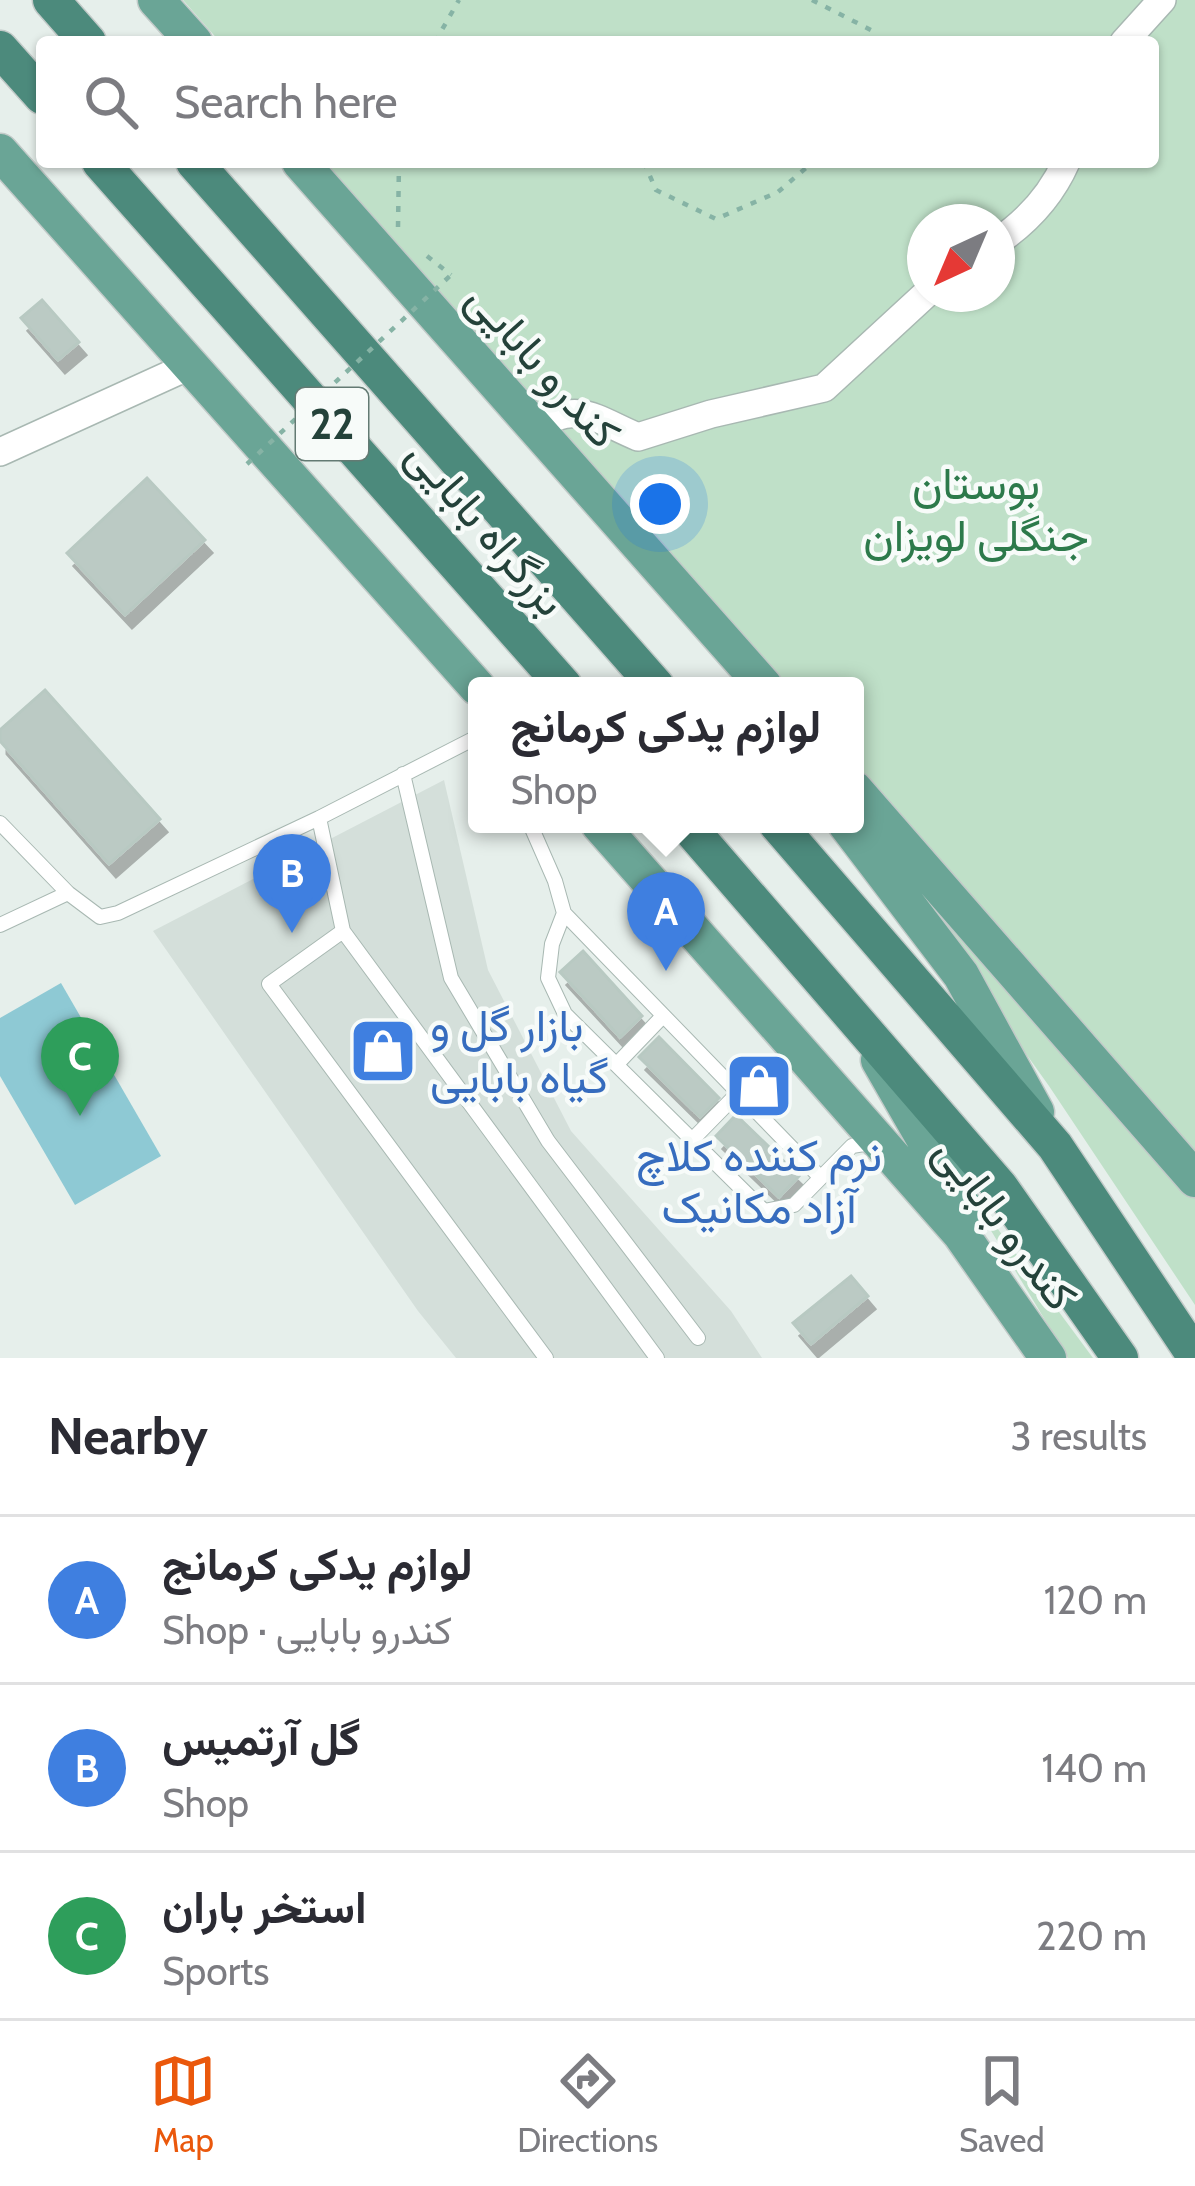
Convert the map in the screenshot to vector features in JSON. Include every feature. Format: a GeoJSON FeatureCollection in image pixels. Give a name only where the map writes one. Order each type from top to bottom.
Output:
{"type":"FeatureCollection","features":[{"type":"Feature","properties":{"kind":"highway"},"geometry":{"type":"LineString","coordinates":[[51,0],[83,36]]}},
{"type":"Feature","properties":{"kind":"highway"},"geometry":{"type":"LineString","coordinates":[[0,49],[36,89]]}},
{"type":"Feature","properties":{"kind":"highway","name":"بزرگراه بابایی"},"geometry":{"type":"LineString","coordinates":[[105,168],[555,677]]}},
{"type":"Feature","properties":{"kind":"highway","name":"بزرگراه بابایی"},"geometry":{"type":"LineString","coordinates":[[199,168],[648,677]]}},
{"type":"Feature","properties":{"kind":"highway"},"geometry":{"type":"LineString","coordinates":[[694,833],[1000,1187],[1120,1358]]}},
{"type":"Feature","properties":{"kind":"highway"},"geometry":{"type":"LineString","coordinates":[[785,833],[1055,1146],[1195,1356]]}},
{"type":"Feature","properties":{"kind":"main road"},"geometry":{"type":"LineString","coordinates":[[156,0],[189,36]]}},
{"type":"Feature","properties":{"kind":"main road"},"geometry":{"type":"LineString","coordinates":[[0,152],[468,677]]}},
{"type":"Feature","properties":{"kind":"main road","name":"کندرو بابایی"},"geometry":{"type":"LineString","coordinates":[[305,168],[756,677]]}},
{"type":"Feature","properties":{"kind":"main road"},"geometry":{"type":"LineString","coordinates":[[704,618],[744,677]]}},
{"type":"Feature","properties":{"kind":"main road"},"geometry":{"type":"LineString","coordinates":[[864,800],[1195,1179]]}},
{"type":"Feature","properties":{"kind":"main road","name":"کندرو بابایی"},"geometry":{"type":"LineString","coordinates":[[607,833],[960,1233],[1049,1358]]}},
{"type":"Feature","properties":{"kind":"main road"},"geometry":{"type":"LineString","coordinates":[[853,833],[961,975],[1055,1146]]}},
{"type":"Feature","properties":{"kind":"main road"},"geometry":{"type":"LineString","coordinates":[[850,1010],[1049,1358]]}},
{"type":"Feature","properties":{"kind":"street"},"geometry":{"type":"LineString","coordinates":[[1129,36],[1162,0]]}},
{"type":"Feature","properties":{"kind":"street"},"geometry":{"type":"LineString","coordinates":[[1015,230],[1054,190],[1063,168]]}},
{"type":"Feature","properties":{"kind":"street"},"geometry":{"type":"LineString","coordinates":[[535,427],[560,412],[581,412],[638,437],[711,414],[824,388],[907,312]]}},
{"type":"Feature","properties":{"kind":"street"},"geometry":{"type":"LineString","coordinates":[[0,452],[189,366]]}},
{"type":"Feature","properties":{"kind":"lane"},"geometry":{"type":"LineString","coordinates":[[0,823],[68,892],[100,917],[118,913],[319,818],[468,742]]}},
{"type":"Feature","properties":{"kind":"lane"},"geometry":{"type":"LineString","coordinates":[[403,774],[451,978],[548,1141],[698,1338]]}},
{"type":"Feature","properties":{"kind":"lane"},"geometry":{"type":"LineString","coordinates":[[319,818],[343,931],[657,1358]]}},
{"type":"Feature","properties":{"kind":"lane"},"geometry":{"type":"LineString","coordinates":[[534,833],[564,913],[820,1177]]}},
{"type":"Feature","properties":{"kind":"lane"},"geometry":{"type":"LineString","coordinates":[[0,926],[68,892]]}},
{"type":"Feature","properties":{"kind":"lane"},"geometry":{"type":"LineString","coordinates":[[564,913],[552,944],[548,978],[565,1014],[764,1210],[794,1204],[852,1146],[870,1143],[904,1167]]}},
{"type":"Feature","properties":{"kind":"lane"},"geometry":{"type":"LineString","coordinates":[[343,931],[269,984],[546,1358]]}},
{"type":"Feature","properties":{"kind":"lane"},"geometry":{"type":"LineString","coordinates":[[617,1064],[663,1016]]}},
{"type":"Feature","properties":{"kind":"lane"},"geometry":{"type":"LineString","coordinates":[[693,1139],[737,1093]]}},
{"type":"Feature","properties":{"kind":"path"},"geometry":{"type":"LineString","coordinates":[[438,36],[459,0]]}},
{"type":"Feature","properties":{"kind":"path"},"geometry":{"type":"LineString","coordinates":[[812,0],[872,30],[872,36]]}},
{"type":"Feature","properties":{"kind":"path"},"geometry":{"type":"LineString","coordinates":[[398,168],[398,228]]}},
{"type":"Feature","properties":{"kind":"path"},"geometry":{"type":"LineString","coordinates":[[647,168],[656,190],[716,219],[778,192],[806,168]]}},
{"type":"Feature","properties":{"kind":"path"},"geometry":{"type":"LineString","coordinates":[[247,464],[451,275],[419,250]]}},
{"type":"Feature","properties":{"kind":"shaded area","name":"بازار گل و گیاه بابایی"},"geometry":{"type":"Polygon","coordinates":[[[444,780],[488,970],[571,1131],[731,1311],[762,1358],[456,1358],[418,1311],[153,931],[444,780]]]}},
{"type":"Feature","properties":{"kind":"green space","name":"بوستان جنگلی لویزان"},"geometry":{"type":"Polygon","coordinates":[[[183,0],[1195,0],[1195,1159],[864,778],[864,677],[776,677],[330,168],[1159,168],[1159,36],[215,36],[183,0]]]}},
{"type":"Feature","properties":{"kind":"green space"},"geometry":{"type":"Polygon","coordinates":[[[873,817],[1195,1194],[1195,1305],[1049,1086],[924,911],[873,817]]]}},
{"type":"Feature","properties":{"kind":"green space"},"geometry":{"type":"Polygon","coordinates":[[[955,1171],[1093,1358],[1068,1358],[955,1171]]]}},
{"type":"Feature","properties":{"kind":"water"},"geometry":{"type":"Polygon","coordinates":[[[61,983],[161,1156],[75,1205],[0,1076],[0,1018],[61,983]]]}},
{"type":"Feature","properties":{"kind":"building"},"geometry":{"type":"Polygon","coordinates":[[[42,300],[79,342],[58,360],[21,318],[42,300]]]}},
{"type":"Feature","properties":{"kind":"building"},"geometry":{"type":"Polygon","coordinates":[[[147,478],[205,540],[125,615],[67,553],[147,478]]]}},
{"type":"Feature","properties":{"kind":"building"},"geometry":{"type":"Polygon","coordinates":[[[45,690],[160,819],[109,864],[0,741],[0,730],[45,690]]]}},
{"type":"Feature","properties":{"kind":"building"},"geometry":{"type":"Polygon","coordinates":[[[583,951],[642,1016],[620,1037],[560,972],[583,951]]]}},
{"type":"Feature","properties":{"kind":"building"},"geometry":{"type":"Polygon","coordinates":[[[659,1037],[719,1098],[700,1117],[639,1057],[659,1037]]]}},
{"type":"Feature","properties":{"kind":"building"},"geometry":{"type":"Polygon","coordinates":[[[736,1115],[799,1176],[779,1197],[716,1136],[736,1115]]]}},
{"type":"Feature","properties":{"kind":"building"},"geometry":{"type":"Polygon","coordinates":[[[851,1276],[868,1296],[811,1344],[793,1323],[851,1276]]]}},
{"type":"Feature","properties":{"kind":"place","name":"گل آرتمیس"},"geometry":{"type":"Point","coordinates":[292,933]}},
{"type":"Feature","properties":{"kind":"place","name":"لوازم یدکی کرمانج"},"geometry":{"type":"Point","coordinates":[666,971]}},
{"type":"Feature","properties":{"kind":"place","name":"بازار گل و گیاه بابایی"},"geometry":{"type":"Point","coordinates":[383,1051]}},
{"type":"Feature","properties":{"kind":"place","name":"نرم کننده کلاچ آزاد مکانیک"},"geometry":{"type":"Point","coordinates":[759,1086]}},
{"type":"Feature","properties":{"kind":"place","name":"استخر باران"},"geometry":{"type":"Point","coordinates":[80,1116]}}]}
